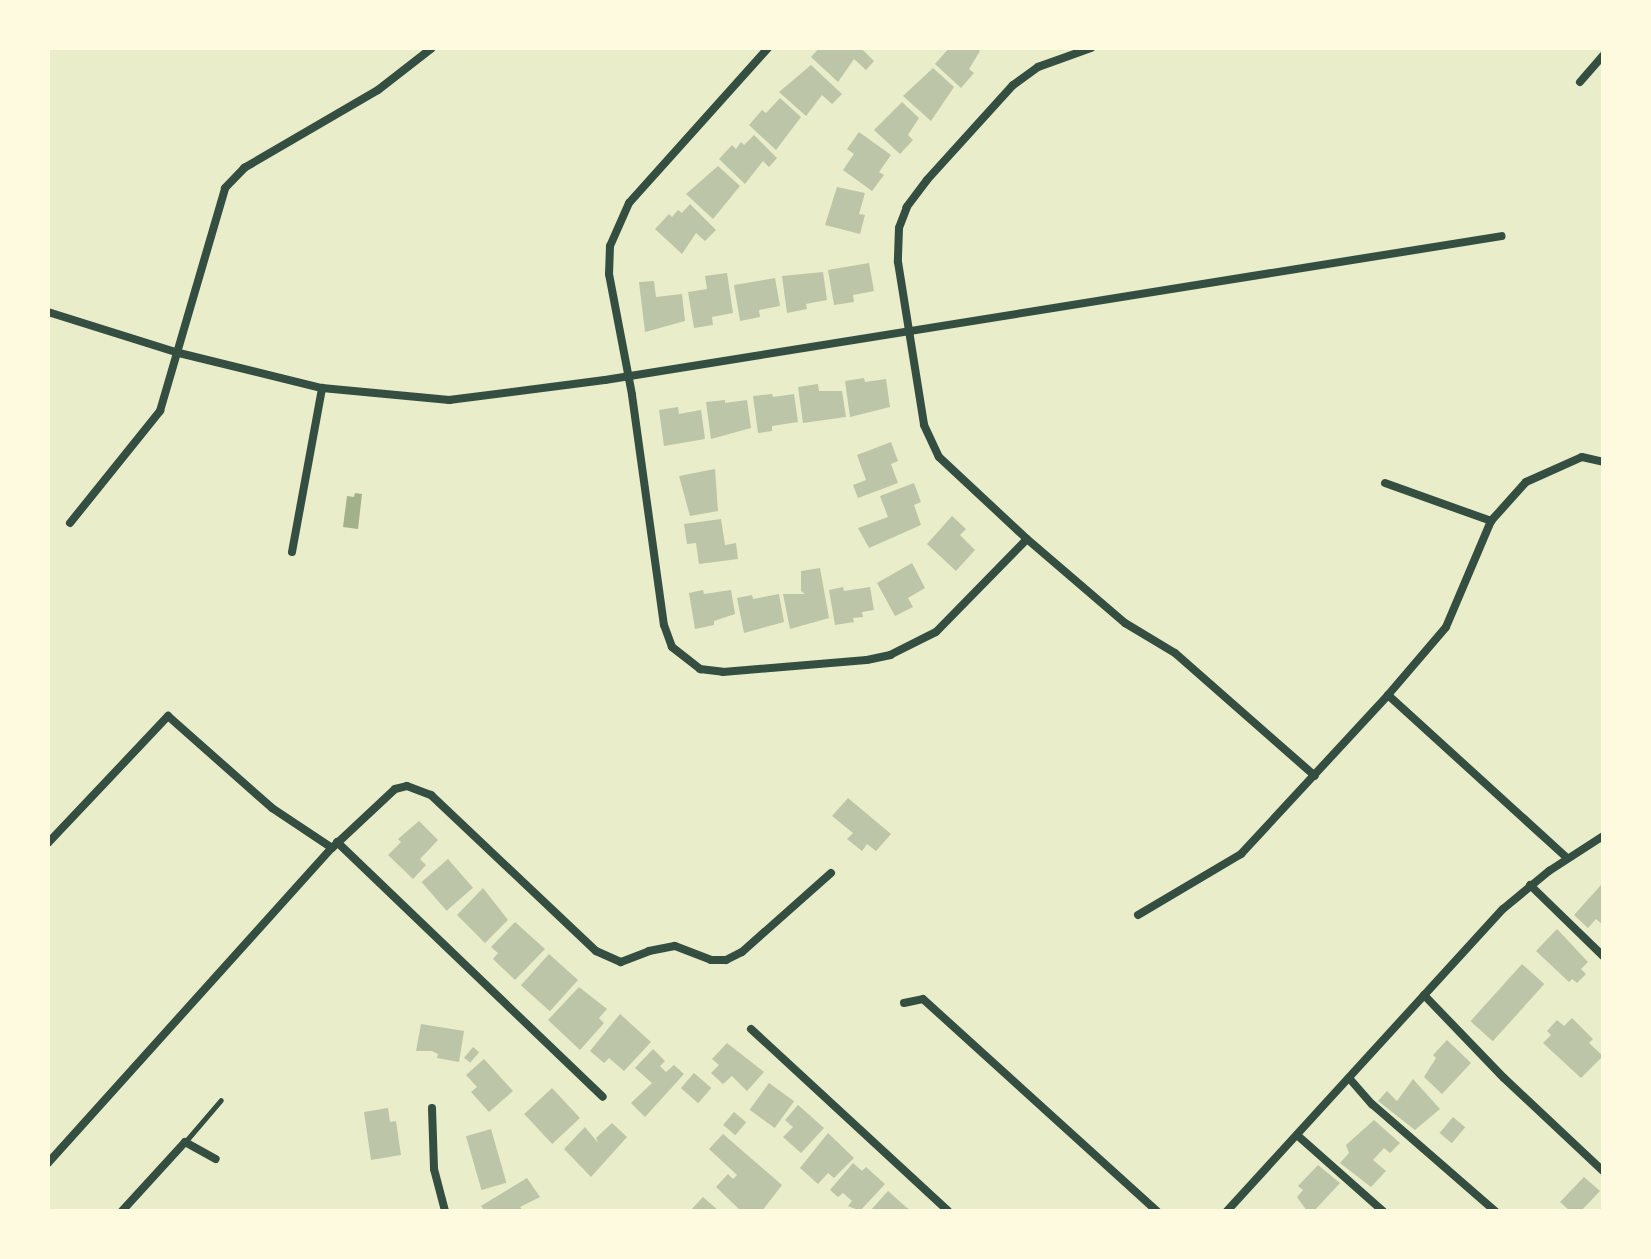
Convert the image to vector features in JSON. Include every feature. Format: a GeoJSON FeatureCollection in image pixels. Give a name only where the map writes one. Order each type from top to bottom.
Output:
{"type":"FeatureCollection","features":[{"type":"Feature","properties":{"kind":"street"},"geometry":{"type":"LineString","coordinates":[[70,523],[160,411],[225,188],[244,168],[378,90],[432,48]]}},
{"type":"Feature","properties":{"kind":"street"},"geometry":{"type":"LineString","coordinates":[[768,48],[645,184],[615,230],[609,274],[629,377],[664,625],[672,647],[700,669],[723,672],[867,660],[914,645],[954,616],[1027,539]]}},
{"type":"Feature","properties":{"kind":"street"},"geometry":{"type":"LineString","coordinates":[[1052,48],[1055,59]]}},
{"type":"Feature","properties":{"kind":"street"},"geometry":{"type":"LineString","coordinates":[[1091,48],[1038,67],[1003,95],[907,207],[899,228],[897,250],[916,390],[930,441],[953,472],[1027,539],[1125,623],[1175,653],[1315,776]]}},
{"type":"Feature","properties":{"kind":"street"},"geometry":{"type":"LineString","coordinates":[[1580,82],[1603,56]]}},
{"type":"Feature","properties":{"kind":"street"},"geometry":{"type":"LineString","coordinates":[[48,312],[179,353],[322,388],[449,400],[629,377],[1502,236]]}},
{"type":"Feature","properties":{"kind":"street"},"geometry":{"type":"LineString","coordinates":[[292,552],[322,388]]}},
{"type":"Feature","properties":{"kind":"street"},"geometry":{"type":"LineString","coordinates":[[1138,915],[1241,854],[1388,695],[1446,627],[1491,521],[1526,482],[1582,457],[1603,462]]}},
{"type":"Feature","properties":{"kind":"street"},"geometry":{"type":"LineString","coordinates":[[1385,483],[1491,521]]}},
{"type":"Feature","properties":{"kind":"street"},"geometry":{"type":"LineString","coordinates":[[1388,695],[1567,858]]}},
{"type":"Feature","properties":{"kind":"street"},"geometry":{"type":"LineString","coordinates":[[48,843],[168,716],[272,808],[334,845],[603,1097]]}},
{"type":"Feature","properties":{"kind":"street"},"geometry":{"type":"LineString","coordinates":[[48,1163],[334,845],[384,796],[407,786],[431,795],[596,951],[621,962],[649,951],[675,946],[711,960],[726,960],[742,952],[831,873]]}},
{"type":"Feature","properties":{"kind":"street"},"geometry":{"type":"LineString","coordinates":[[1227,1211],[1424,995],[1530,885],[1603,836]]}},
{"type":"Feature","properties":{"kind":"street"},"geometry":{"type":"LineString","coordinates":[[1530,885],[1603,956]]}},
{"type":"Feature","properties":{"kind":"street"},"geometry":{"type":"LineString","coordinates":[[1424,995],[1504,1078],[1603,1171]]}},
{"type":"Feature","properties":{"kind":"street"},"geometry":{"type":"LineString","coordinates":[[904,1003],[923,999],[1157,1211]]}},
{"type":"Feature","properties":{"kind":"street"},"geometry":{"type":"LineString","coordinates":[[751,1029],[948,1211]]}},
{"type":"Feature","properties":{"kind":"street"},"geometry":{"type":"LineString","coordinates":[[1349,1078],[1372,1104],[1495,1211]]}},
{"type":"Feature","properties":{"kind":"street"},"geometry":{"type":"LineString","coordinates":[[432,1108],[434,1169],[445,1211]]}},
{"type":"Feature","properties":{"kind":"street"},"geometry":{"type":"LineString","coordinates":[[1297,1135],[1383,1211]]}},
{"type":"Feature","properties":{"kind":"street"},"geometry":{"type":"LineString","coordinates":[[122,1211],[185,1142],[216,1159]]}},
{"type":"Feature","properties":{"kind":"lane"},"geometry":{"type":"LineString","coordinates":[[185,1142],[221,1100]]}},
{"type":"Feature","properties":{"kind":"shaded area"},"geometry":{"type":"Polygon","coordinates":[[[355,493],[362,494],[358,529],[343,527],[347,496],[354,497],[355,493]]]}},
{"type":"Feature","properties":{"kind":"building"},"geometry":{"type":"Polygon","coordinates":[[[819,48],[861,48],[874,61],[866,70],[854,59],[838,82],[811,57],[819,48]]]}},
{"type":"Feature","properties":{"kind":"building"},"geometry":{"type":"Polygon","coordinates":[[[949,48],[976,48],[980,51],[969,69],[974,73],[961,88],[935,64],[949,48]]]}},
{"type":"Feature","properties":{"kind":"building"},"geometry":{"type":"Polygon","coordinates":[[[811,65],[842,94],[832,104],[822,95],[806,116],[779,92],[811,65]]]}},
{"type":"Feature","properties":{"kind":"building"},"geometry":{"type":"Polygon","coordinates":[[[933,68],[954,87],[931,121],[903,96],[933,68]]]}},
{"type":"Feature","properties":{"kind":"building"},"geometry":{"type":"Polygon","coordinates":[[[780,98],[801,117],[776,150],[749,125],[762,110],[766,113],[780,98]]]}},
{"type":"Feature","properties":{"kind":"building"},"geometry":{"type":"Polygon","coordinates":[[[902,102],[919,118],[908,135],[913,140],[900,154],[874,130],[902,102]]]}},
{"type":"Feature","properties":{"kind":"building"},"geometry":{"type":"Polygon","coordinates":[[[859,132],[891,155],[879,172],[884,175],[872,191],[843,170],[854,154],[847,149],[859,132]]]}},
{"type":"Feature","properties":{"kind":"building"},"geometry":{"type":"Polygon","coordinates":[[[754,135],[777,158],[769,167],[763,161],[745,184],[719,159],[732,145],[736,149],[741,142],[744,145],[754,135]]]}},
{"type":"Feature","properties":{"kind":"building"},"geometry":{"type":"Polygon","coordinates":[[[718,166],[740,186],[713,219],[686,194],[718,166]]]}},
{"type":"Feature","properties":{"kind":"building"},"geometry":{"type":"Polygon","coordinates":[[[837,187],[865,193],[859,214],[865,215],[860,234],[825,225],[837,187]]]}},
{"type":"Feature","properties":{"kind":"building"},"geometry":{"type":"Polygon","coordinates":[[[690,204],[716,230],[705,241],[696,233],[682,254],[655,229],[669,214],[672,217],[678,210],[682,213],[690,204]]]}},
{"type":"Feature","properties":{"kind":"building"},"geometry":{"type":"Polygon","coordinates":[[[869,263],[874,291],[853,295],[854,302],[834,305],[828,270],[869,263]]]}},
{"type":"Feature","properties":{"kind":"building"},"geometry":{"type":"Polygon","coordinates":[[[823,272],[827,300],[806,304],[807,309],[787,313],[782,276],[823,272]]]}},
{"type":"Feature","properties":{"kind":"building"},"geometry":{"type":"Polygon","coordinates":[[[727,273],[733,313],[712,317],[713,325],[694,328],[688,292],[707,289],[705,276],[727,273]]]}},
{"type":"Feature","properties":{"kind":"building"},"geometry":{"type":"Polygon","coordinates":[[[775,278],[780,306],[759,310],[760,317],[740,321],[734,285],[775,278]]]}},
{"type":"Feature","properties":{"kind":"building"},"geometry":{"type":"Polygon","coordinates":[[[654,281],[656,297],[682,294],[685,321],[645,332],[639,282],[654,281]]]}},
{"type":"Feature","properties":{"kind":"building"},"geometry":{"type":"Polygon","coordinates":[[[864,378],[865,382],[886,379],[890,407],[850,417],[845,381],[864,378]]]}},
{"type":"Feature","properties":{"kind":"building"},"geometry":{"type":"Polygon","coordinates":[[[818,384],[819,391],[842,391],[846,417],[803,423],[798,387],[818,384]]]}},
{"type":"Feature","properties":{"kind":"building"},"geometry":{"type":"Polygon","coordinates":[[[772,394],[773,397],[794,394],[798,422],[772,426],[772,431],[758,433],[753,396],[772,394]]]}},
{"type":"Feature","properties":{"kind":"building"},"geometry":{"type":"Polygon","coordinates":[[[725,400],[725,403],[747,400],[751,428],[711,439],[706,402],[725,400]]]}},
{"type":"Feature","properties":{"kind":"building"},"geometry":{"type":"Polygon","coordinates":[[[678,407],[679,414],[701,410],[705,439],[664,446],[659,410],[678,407]]]}},
{"type":"Feature","properties":{"kind":"building"},"geometry":{"type":"Polygon","coordinates":[[[891,442],[898,461],[891,464],[898,483],[858,498],[853,485],[866,480],[857,455],[891,442]]]}},
{"type":"Feature","properties":{"kind":"building"},"geometry":{"type":"Polygon","coordinates":[[[715,469],[718,511],[690,516],[679,476],[715,469]]]}},
{"type":"Feature","properties":{"kind":"building"},"geometry":{"type":"Polygon","coordinates":[[[914,483],[921,502],[914,505],[921,525],[869,548],[858,528],[888,517],[880,496],[914,483]]]}},
{"type":"Feature","properties":{"kind":"building"},"geometry":{"type":"Polygon","coordinates":[[[952,516],[966,529],[960,535],[975,550],[956,571],[927,544],[952,516]]]}},
{"type":"Feature","properties":{"kind":"building"},"geometry":{"type":"Polygon","coordinates":[[[721,519],[725,545],[736,543],[738,559],[699,564],[696,543],[687,544],[684,524],[721,519]]]}},
{"type":"Feature","properties":{"kind":"building"},"geometry":{"type":"Polygon","coordinates":[[[912,563],[925,588],[908,598],[913,607],[895,616],[877,583],[912,563]]]}},
{"type":"Feature","properties":{"kind":"building"},"geometry":{"type":"Polygon","coordinates":[[[820,568],[829,618],[790,629],[783,594],[805,594],[801,591],[801,571],[820,568]]]}},
{"type":"Feature","properties":{"kind":"building"},"geometry":{"type":"Polygon","coordinates":[[[843,587],[844,591],[870,587],[874,610],[862,612],[863,617],[853,618],[854,622],[835,625],[829,590],[843,587]]]}},
{"type":"Feature","properties":{"kind":"building"},"geometry":{"type":"Polygon","coordinates":[[[703,590],[704,594],[731,590],[735,614],[714,621],[714,625],[695,629],[689,593],[703,590]]]}},
{"type":"Feature","properties":{"kind":"building"},"geometry":{"type":"Polygon","coordinates":[[[779,594],[784,622],[744,633],[737,598],[752,595],[753,599],[779,594]]]}},
{"type":"Feature","properties":{"kind":"building"},"geometry":{"type":"Polygon","coordinates":[[[848,798],[891,834],[876,851],[867,844],[862,851],[847,839],[853,833],[832,816],[848,798]]]}},
{"type":"Feature","properties":{"kind":"building"},"geometry":{"type":"Polygon","coordinates":[[[419,821],[438,840],[420,859],[426,865],[413,879],[388,855],[401,842],[398,839],[419,821]]]}},
{"type":"Feature","properties":{"kind":"building"},"geometry":{"type":"Polygon","coordinates":[[[448,859],[473,888],[447,911],[422,882],[448,859]]]}},
{"type":"Feature","properties":{"kind":"building"},"geometry":{"type":"Polygon","coordinates":[[[1601,885],[1603,925],[1596,919],[1588,928],[1574,915],[1601,885]]]}},
{"type":"Feature","properties":{"kind":"building"},"geometry":{"type":"Polygon","coordinates":[[[483,888],[508,920],[485,943],[457,915],[483,888]]]}},
{"type":"Feature","properties":{"kind":"building"},"geometry":{"type":"Polygon","coordinates":[[[515,922],[545,949],[515,980],[493,959],[498,953],[491,947],[515,922]]]}},
{"type":"Feature","properties":{"kind":"building"},"geometry":{"type":"Polygon","coordinates":[[[1557,929],[1588,962],[1581,969],[1586,974],[1577,983],[1572,979],[1569,982],[1536,951],[1557,929]]]}},
{"type":"Feature","properties":{"kind":"building"},"geometry":{"type":"Polygon","coordinates":[[[549,954],[578,980],[550,1011],[521,985],[549,954]]]}},
{"type":"Feature","properties":{"kind":"building"},"geometry":{"type":"Polygon","coordinates":[[[1522,964],[1544,984],[1493,1041],[1470,1021],[1522,964]]]}},
{"type":"Feature","properties":{"kind":"building"},"geometry":{"type":"Polygon","coordinates":[[[579,987],[607,1009],[599,1018],[604,1023],[580,1050],[548,1020],[579,987]]]}},
{"type":"Feature","properties":{"kind":"building"},"geometry":{"type":"Polygon","coordinates":[[[620,1014],[651,1042],[624,1071],[609,1058],[604,1063],[590,1051],[620,1014]]]}},
{"type":"Feature","properties":{"kind":"building"},"geometry":{"type":"Polygon","coordinates":[[[1572,1018],[1593,1039],[1589,1043],[1603,1056],[1581,1078],[1543,1043],[1551,1035],[1547,1031],[1557,1020],[1564,1026],[1572,1018]]]}},
{"type":"Feature","properties":{"kind":"building"},"geometry":{"type":"Polygon","coordinates":[[[421,1024],[464,1031],[459,1062],[437,1058],[438,1054],[432,1051],[416,1051],[421,1024]]]}},
{"type":"Feature","properties":{"kind":"building"},"geometry":{"type":"Polygon","coordinates":[[[1447,1040],[1471,1063],[1442,1094],[1424,1077],[1436,1058],[1433,1055],[1447,1040]]]}},
{"type":"Feature","properties":{"kind":"building"},"geometry":{"type":"Polygon","coordinates":[[[727,1043],[764,1072],[747,1091],[732,1076],[723,1084],[711,1073],[719,1065],[712,1059],[727,1043]]]}},
{"type":"Feature","properties":{"kind":"building"},"geometry":{"type":"Polygon","coordinates":[[[473,1047],[479,1052],[470,1063],[464,1058],[473,1047]]]}},
{"type":"Feature","properties":{"kind":"building"},"geometry":{"type":"Polygon","coordinates":[[[653,1049],[665,1061],[660,1066],[666,1072],[674,1065],[684,1074],[645,1117],[631,1103],[652,1083],[635,1068],[653,1049]]]}},
{"type":"Feature","properties":{"kind":"building"},"geometry":{"type":"Polygon","coordinates":[[[484,1059],[513,1091],[489,1112],[471,1092],[477,1087],[466,1075],[484,1059]]]}},
{"type":"Feature","properties":{"kind":"building"},"geometry":{"type":"Polygon","coordinates":[[[694,1073],[711,1088],[698,1103],[681,1088],[694,1073]]]}},
{"type":"Feature","properties":{"kind":"building"},"geometry":{"type":"Polygon","coordinates":[[[1413,1079],[1440,1109],[1415,1130],[1378,1101],[1387,1091],[1397,1101],[1413,1079]]]}},
{"type":"Feature","properties":{"kind":"building"},"geometry":{"type":"Polygon","coordinates":[[[769,1083],[794,1101],[775,1128],[750,1110],[769,1083]]]}},
{"type":"Feature","properties":{"kind":"building"},"geometry":{"type":"Polygon","coordinates":[[[552,1088],[580,1118],[552,1144],[524,1114],[552,1088]]]}},
{"type":"Feature","properties":{"kind":"building"},"geometry":{"type":"Polygon","coordinates":[[[798,1105],[824,1128],[801,1153],[783,1137],[793,1127],[785,1120],[798,1105]]]}},
{"type":"Feature","properties":{"kind":"building"},"geometry":{"type":"Polygon","coordinates":[[[388,1108],[390,1122],[396,1121],[401,1155],[371,1160],[364,1112],[388,1108]]]}},
{"type":"Feature","properties":{"kind":"building"},"geometry":{"type":"Polygon","coordinates":[[[734,1112],[746,1122],[735,1135],[723,1125],[734,1112]]]}},
{"type":"Feature","properties":{"kind":"building"},"geometry":{"type":"Polygon","coordinates":[[[1453,1117],[1465,1127],[1452,1143],[1440,1133],[1453,1117]]]}},
{"type":"Feature","properties":{"kind":"building"},"geometry":{"type":"Polygon","coordinates":[[[1374,1120],[1400,1143],[1390,1153],[1384,1148],[1373,1160],[1386,1171],[1371,1187],[1340,1163],[1349,1153],[1346,1145],[1374,1120]]]}},
{"type":"Feature","properties":{"kind":"building"},"geometry":{"type":"Polygon","coordinates":[[[612,1123],[627,1137],[591,1177],[564,1149],[585,1127],[598,1143],[596,1138],[612,1123]]]}},
{"type":"Feature","properties":{"kind":"building"},"geometry":{"type":"Polygon","coordinates":[[[491,1129],[506,1183],[481,1190],[466,1136],[491,1129]]]}},
{"type":"Feature","properties":{"kind":"building"},"geometry":{"type":"Polygon","coordinates":[[[828,1133],[854,1158],[834,1178],[828,1173],[818,1184],[800,1168],[828,1133]]]}},
{"type":"Feature","properties":{"kind":"building"},"geometry":{"type":"Polygon","coordinates":[[[723,1134],[782,1185],[762,1211],[741,1211],[716,1187],[728,1174],[733,1179],[737,1175],[709,1149],[723,1134]]]}},
{"type":"Feature","properties":{"kind":"building"},"geometry":{"type":"Polygon","coordinates":[[[853,1163],[862,1171],[866,1167],[885,1184],[860,1211],[848,1206],[852,1201],[843,1193],[838,1197],[830,1190],[853,1163]]]}},
{"type":"Feature","properties":{"kind":"building"},"geometry":{"type":"Polygon","coordinates":[[[1318,1165],[1340,1183],[1314,1211],[1307,1211],[1297,1197],[1303,1190],[1298,1186],[1318,1165]]]}},
{"type":"Feature","properties":{"kind":"building"},"geometry":{"type":"Polygon","coordinates":[[[1584,1177],[1600,1191],[1581,1211],[1570,1211],[1560,1202],[1584,1177]]]}},
{"type":"Feature","properties":{"kind":"building"},"geometry":{"type":"Polygon","coordinates":[[[527,1178],[540,1197],[520,1207],[523,1211],[485,1211],[481,1206],[527,1178]]]}},
{"type":"Feature","properties":{"kind":"building"},"geometry":{"type":"Polygon","coordinates":[[[888,1191],[906,1207],[912,1211],[870,1211],[888,1191]]]}},
{"type":"Feature","properties":{"kind":"building"},"geometry":{"type":"Polygon","coordinates":[[[703,1197],[719,1211],[690,1211],[703,1197]]]}}]}
